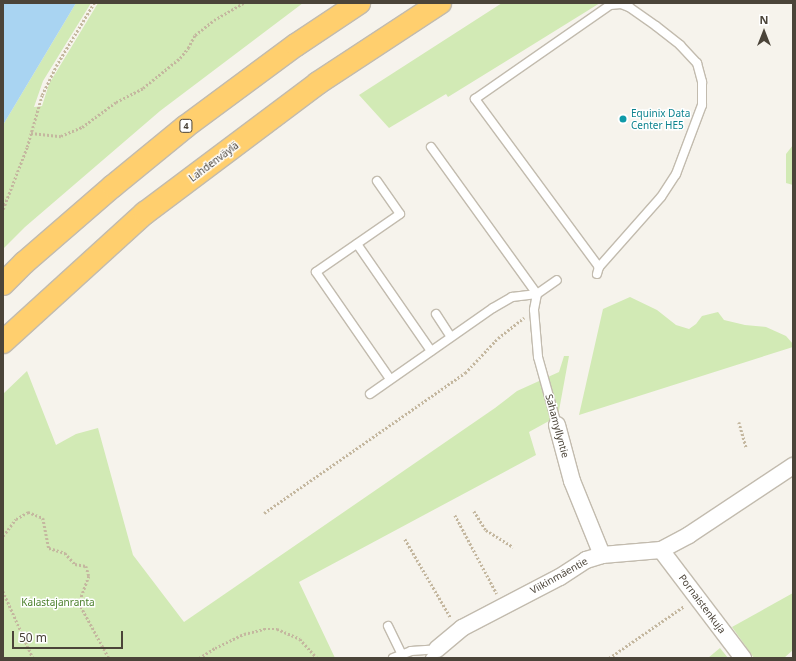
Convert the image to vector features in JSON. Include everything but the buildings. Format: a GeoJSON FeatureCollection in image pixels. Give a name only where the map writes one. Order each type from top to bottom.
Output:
{"type":"FeatureCollection","features":[{"type":"Feature","properties":{"kind":"highway","name":"4"},"geometry":{"type":"LineString","coordinates":[[3,284],[24,263],[113,186],[185,127],[296,45],[359,3]]}},
{"type":"Feature","properties":{"kind":"highway","name":"Lahdenväylä"},"geometry":{"type":"LineString","coordinates":[[3,342],[145,214],[318,83],[440,3]]}},
{"type":"Feature","properties":{"kind":"street","name":"Sahamyllyntie"},"geometry":{"type":"LineString","coordinates":[[557,425],[572,481],[602,555]]}},
{"type":"Feature","properties":{"kind":"street","name":"Viikinmäentie"},"geometry":{"type":"LineString","coordinates":[[434,655],[458,631],[560,577],[586,560],[602,555],[661,550],[689,535],[793,466]]}},
{"type":"Feature","properties":{"kind":"street","name":"Pornaistenkuja"},"geometry":{"type":"LineString","coordinates":[[661,550],[743,658]]}},
{"type":"Feature","properties":{"kind":"lane"},"geometry":{"type":"LineString","coordinates":[[620,4],[629,7],[680,44],[697,63],[702,82],[702,105],[676,174],[661,197],[598,271],[475,99],[610,5],[620,4]]}},
{"type":"Feature","properties":{"kind":"lane"},"geometry":{"type":"LineString","coordinates":[[431,147],[537,294]]}},
{"type":"Feature","properties":{"kind":"lane"},"geometry":{"type":"LineString","coordinates":[[377,181],[400,214],[316,272],[390,379]]}},
{"type":"Feature","properties":{"kind":"lane"},"geometry":{"type":"LineString","coordinates":[[357,244],[431,351]]}},
{"type":"Feature","properties":{"kind":"lane"},"geometry":{"type":"LineString","coordinates":[[370,394],[478,318],[512,298],[537,294],[557,280]]}},
{"type":"Feature","properties":{"kind":"lane","name":"Sahamyllyntie"},"geometry":{"type":"LineString","coordinates":[[537,294],[534,310],[538,357],[557,425]]}},
{"type":"Feature","properties":{"kind":"lane"},"geometry":{"type":"LineString","coordinates":[[436,314],[451,337]]}},
{"type":"Feature","properties":{"kind":"lane"},"geometry":{"type":"LineString","coordinates":[[388,626],[401,654]]}},
{"type":"Feature","properties":{"kind":"lane"},"geometry":{"type":"LineString","coordinates":[[393,658],[410,651],[434,655]]}},
{"type":"Feature","properties":{"kind":"path"},"geometry":{"type":"LineString","coordinates":[[3,209],[22,162],[42,95],[56,66],[94,3]]}},
{"type":"Feature","properties":{"kind":"path"},"geometry":{"type":"LineString","coordinates":[[31,133],[60,136],[82,127],[116,102],[143,88],[180,58],[188,48],[195,35],[214,20],[244,3]]}},
{"type":"Feature","properties":{"kind":"path"},"geometry":{"type":"LineString","coordinates":[[264,512],[465,372],[498,338],[534,310]]}},
{"type":"Feature","properties":{"kind":"path"},"geometry":{"type":"LineString","coordinates":[[739,422],[746,447]]}},
{"type":"Feature","properties":{"kind":"path"},"geometry":{"type":"LineString","coordinates":[[474,511],[486,530],[513,547]]}},
{"type":"Feature","properties":{"kind":"path"},"geometry":{"type":"LineString","coordinates":[[3,536],[16,519],[28,512],[43,518],[49,548],[65,553],[75,564],[86,566],[89,576],[79,603],[109,658]]}},
{"type":"Feature","properties":{"kind":"path"},"geometry":{"type":"LineString","coordinates":[[455,515],[504,606]]}},
{"type":"Feature","properties":{"kind":"path"},"geometry":{"type":"LineString","coordinates":[[406,538],[458,631]]}},
{"type":"Feature","properties":{"kind":"path"},"geometry":{"type":"LineString","coordinates":[[3,590],[33,658]]}},
{"type":"Feature","properties":{"kind":"path"},"geometry":{"type":"LineString","coordinates":[[609,658],[697,598]]}},
{"type":"Feature","properties":{"kind":"path"},"geometry":{"type":"LineString","coordinates":[[199,658],[215,648],[244,634],[264,629],[277,629],[300,639],[318,658]]}},
{"type":"Feature","properties":{"kind":"green space"},"geometry":{"type":"Polygon","coordinates":[[[76,3],[91,3],[43,81],[34,107],[42,106],[49,84],[98,3],[303,3],[160,111],[25,227],[3,249],[3,125],[76,3]]]}},
{"type":"Feature","properties":{"kind":"green space"},"geometry":{"type":"Polygon","coordinates":[[[502,3],[600,3],[448,97],[446,94],[389,128],[359,95],[502,3]]]}},
{"type":"Feature","properties":{"kind":"green space"},"geometry":{"type":"Polygon","coordinates":[[[793,145],[793,185],[786,183],[786,154],[793,145]]]}},
{"type":"Feature","properties":{"kind":"green space"},"geometry":{"type":"Polygon","coordinates":[[[630,297],[657,310],[676,325],[689,329],[696,324],[702,316],[718,312],[724,320],[745,325],[766,327],[786,336],[793,344],[793,347],[579,415],[603,309],[630,297]]]}},
{"type":"Feature","properties":{"kind":"green space","name":"Kalastajanranta"},"geometry":{"type":"Polygon","coordinates":[[[564,356],[569,356],[558,416],[529,432],[536,455],[299,582],[335,658],[3,658],[3,394],[27,371],[56,445],[76,434],[98,428],[133,555],[184,622],[495,408],[517,391],[559,372],[564,356]]]}},
{"type":"Feature","properties":{"kind":"green space"},"geometry":{"type":"Polygon","coordinates":[[[793,593],[793,650],[784,658],[754,658],[732,627],[793,593]]]}},
{"type":"Feature","properties":{"kind":"green space"},"geometry":{"type":"Polygon","coordinates":[[[720,648],[728,658],[708,658],[720,648]]]}},
{"type":"Feature","properties":{"kind":"water"},"geometry":{"type":"Polygon","coordinates":[[[3,3],[76,3],[3,125],[3,3]]]}},
{"type":"Feature","properties":{"kind":"place","name":"Equinix Data Center HE5"},"geometry":{"type":"Point","coordinates":[623,119]}}]}
